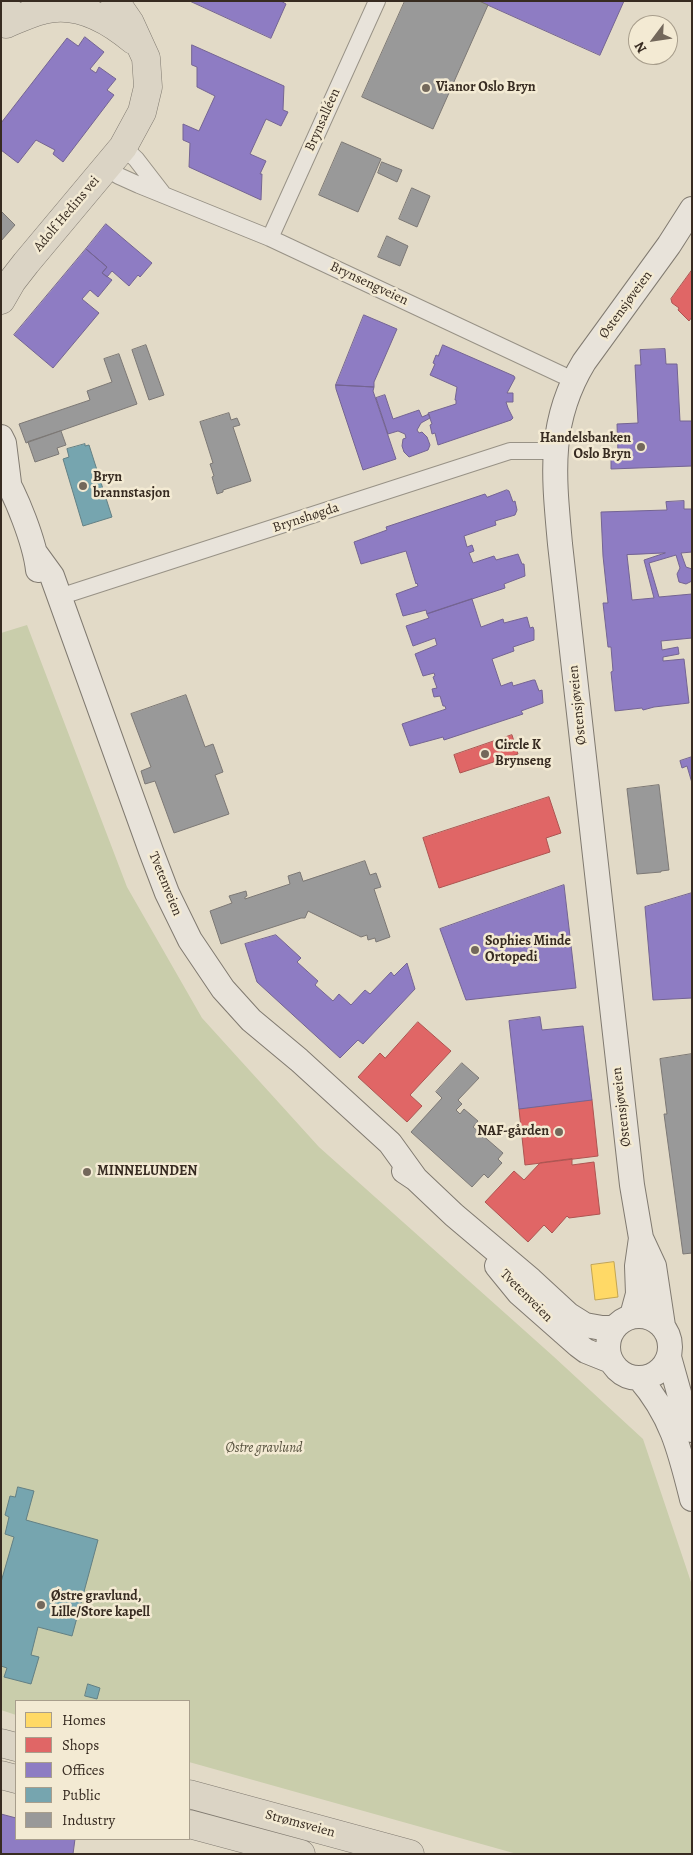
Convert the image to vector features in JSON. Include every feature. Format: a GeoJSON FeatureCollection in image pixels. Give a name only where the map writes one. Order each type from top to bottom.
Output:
{"type":"FeatureCollection","features":[{"type":"Feature","properties":{"kind":"highway"},"geometry":{"type":"LineString","coordinates":[[4,16],[26,1]]}},
{"type":"Feature","properties":{"kind":"highway","name":"Adolf Hedins vei"},"geometry":{"type":"LineString","coordinates":[[5,290],[123,147],[136,126],[147,97],[149,77],[146,58],[130,23],[115,1]]}},
{"type":"Feature","properties":{"kind":"highway"},"geometry":{"type":"LineString","coordinates":[[4,16],[45,9],[74,9],[93,14],[108,21],[141,47]]}},
{"type":"Feature","properties":{"kind":"highway"},"geometry":{"type":"LineString","coordinates":[[1,1743],[15,1747]]}},
{"type":"Feature","properties":{"kind":"highway"},"geometry":{"type":"LineString","coordinates":[[1,1775],[15,1779]]}},
{"type":"Feature","properties":{"kind":"highway","name":"Strømsveien"},"geometry":{"type":"LineString","coordinates":[[190,1794],[410,1854]]}},
{"type":"Feature","properties":{"kind":"highway","name":"Strømsveien"},"geometry":{"type":"LineString","coordinates":[[190,1824],[301,1854]]}},
{"type":"Feature","properties":{"kind":"main road","name":"Østensjøveien"},"geometry":{"type":"LineString","coordinates":[[611,1361],[607,1344],[623,1322],[638,1294],[637,1266],[641,1238],[624,1122],[586,788],[560,544],[555,487],[555,451],[562,409],[573,380],[692,209]]}},
{"type":"Feature","properties":{"kind":"main road","name":"Tvetenveien"},"geometry":{"type":"LineString","coordinates":[[1,437],[4,443],[5,472],[36,554],[40,581],[64,650],[108,732]]}},
{"type":"Feature","properties":{"kind":"main road","name":"Tvetenveien"},"geometry":{"type":"LineString","coordinates":[[36,554],[52,576],[160,876],[178,917],[204,963],[251,1020],[269,1052],[379,1154],[416,1179],[454,1215],[576,1321],[594,1327],[623,1322]]}},
{"type":"Feature","properties":{"kind":"main road","name":"Tvetenveien"},"geometry":{"type":"LineString","coordinates":[[454,1215],[526,1298],[586,1351],[611,1361]]}},
{"type":"Feature","properties":{"kind":"main road","name":"Østensjøveien"},"geometry":{"type":"LineString","coordinates":[[641,1238],[654,1266],[663,1326],[671,1346],[669,1357],[683,1407],[692,1430]]}},
{"type":"Feature","properties":{"kind":"main road"},"geometry":{"type":"LineString","coordinates":[[623,1322],[643,1316],[653,1319],[663,1326]]}},
{"type":"Feature","properties":{"kind":"main road"},"geometry":{"type":"LineString","coordinates":[[611,1361],[623,1374],[630,1378],[639,1378],[654,1375],[669,1357]]}},
{"type":"Feature","properties":{"kind":"main road"},"geometry":{"type":"LineString","coordinates":[[639,1378],[666,1415],[684,1467],[692,1499]]}},
{"type":"Feature","properties":{"kind":"street","name":"Brynsalléen"},"geometry":{"type":"LineString","coordinates":[[270,238],[377,1]]}},
{"type":"Feature","properties":{"kind":"street","name":"Brynsengveien"},"geometry":{"type":"LineString","coordinates":[[123,147],[136,159],[163,194]]}},
{"type":"Feature","properties":{"kind":"street","name":"Brynsengveien"},"geometry":{"type":"LineString","coordinates":[[106,168],[119,176],[270,238],[573,380]]}},
{"type":"Feature","properties":{"kind":"street","name":"Brynshøgda"},"geometry":{"type":"LineString","coordinates":[[59,597],[510,451],[555,451]]}},
{"type":"Feature","properties":{"kind":"green space","name":"Østre gravlund"},"geometry":{"type":"Polygon","coordinates":[[[27,625],[127,887],[202,1018],[319,1147],[643,1439],[692,1585],[692,1854],[517,1854],[190,1762],[190,1700],[15,1700],[15,1715],[1,1710],[1,633],[27,625]]]}},
{"type":"Feature","properties":{"kind":"building: Homes"},"geometry":{"type":"Polygon","coordinates":[[[614,1262],[618,1297],[595,1300],[591,1265],[614,1262]]]}},
{"type":"Feature","properties":{"kind":"building: Shops"},"geometry":{"type":"Polygon","coordinates":[[[692,270],[692,317],[689,321],[678,310],[679,308],[672,303],[671,299],[692,270]]]}},
{"type":"Feature","properties":{"kind":"building: Shops"},"geometry":{"type":"Polygon","coordinates":[[[512,735],[518,754],[460,773],[454,755],[512,735]]]}},
{"type":"Feature","properties":{"kind":"building: Shops"},"geometry":{"type":"Polygon","coordinates":[[[549,797],[561,833],[546,838],[550,852],[439,888],[423,838],[549,797]]]}},
{"type":"Feature","properties":{"kind":"building: Shops"},"geometry":{"type":"Polygon","coordinates":[[[418,1022],[451,1051],[410,1095],[422,1106],[407,1122],[358,1077],[380,1053],[385,1058],[418,1022]]]}},
{"type":"Feature","properties":{"kind":"building: Shops","name":"NAF-gården"},"geometry":{"type":"Polygon","coordinates":[[[592,1100],[598,1156],[525,1165],[519,1109],[592,1100]]]}},
{"type":"Feature","properties":{"kind":"building: Shops"},"geometry":{"type":"Polygon","coordinates":[[[572,1159],[572,1165],[594,1162],[600,1214],[569,1218],[567,1216],[552,1233],[544,1225],[528,1242],[485,1202],[514,1171],[524,1180],[540,1163],[572,1159]]]}},
{"type":"Feature","properties":{"kind":"building: Offices"},"geometry":{"type":"Polygon","coordinates":[[[190,1],[281,1],[286,4],[271,38],[190,1]]]}},
{"type":"Feature","properties":{"kind":"building: Offices"},"geometry":{"type":"Polygon","coordinates":[[[479,1],[624,1],[600,55],[479,1]]]}},
{"type":"Feature","properties":{"kind":"building: Offices"},"geometry":{"type":"Polygon","coordinates":[[[85,37],[104,52],[90,69],[96,73],[99,67],[116,79],[107,90],[114,95],[63,162],[53,154],[55,150],[36,140],[18,163],[1,150],[1,123],[67,38],[78,46],[85,37]]]}},
{"type":"Feature","properties":{"kind":"building: Offices"},"geometry":{"type":"Polygon","coordinates":[[[192,45],[284,86],[283,110],[288,112],[281,126],[266,119],[250,154],[266,161],[260,174],[262,174],[261,200],[189,167],[190,143],[183,140],[183,124],[199,131],[215,96],[197,87],[197,67],[192,65],[192,45]]]}},
{"type":"Feature","properties":{"kind":"building: Offices"},"geometry":{"type":"Polygon","coordinates":[[[106,224],[152,263],[129,286],[112,271],[107,277],[102,273],[107,267],[86,249],[106,224]]]}},
{"type":"Feature","properties":{"kind":"building: Offices"},"geometry":{"type":"Polygon","coordinates":[[[86,249],[107,267],[102,273],[112,280],[98,297],[90,290],[82,299],[99,313],[53,368],[14,335],[86,249]]]}},
{"type":"Feature","properties":{"kind":"building: Offices"},"geometry":{"type":"Polygon","coordinates":[[[364,315],[397,329],[374,382],[374,387],[336,385],[364,315]]]}},
{"type":"Feature","properties":{"kind":"building: Offices"},"geometry":{"type":"Polygon","coordinates":[[[443,345],[514,376],[515,378],[507,393],[513,393],[513,402],[506,402],[513,418],[511,420],[438,445],[435,433],[432,434],[430,425],[432,424],[428,413],[456,404],[457,387],[430,375],[435,364],[433,363],[436,355],[438,356],[443,345]]]}},
{"type":"Feature","properties":{"kind":"building: Offices"},"geometry":{"type":"Polygon","coordinates":[[[665,349],[666,364],[677,364],[680,421],[692,421],[692,466],[611,469],[611,453],[618,453],[617,424],[638,423],[635,365],[641,365],[640,350],[665,349]]]}},
{"type":"Feature","properties":{"kind":"building: Offices"},"geometry":{"type":"Polygon","coordinates":[[[336,385],[374,387],[373,391],[396,459],[363,470],[336,385]]]}},
{"type":"Feature","properties":{"kind":"building: Offices"},"geometry":{"type":"Polygon","coordinates":[[[385,395],[393,419],[419,410],[422,417],[429,414],[430,418],[421,423],[417,430],[427,437],[430,445],[428,450],[409,457],[404,452],[402,446],[403,439],[406,438],[405,434],[398,431],[388,434],[376,398],[385,395]]]}},
{"type":"Feature","properties":{"kind":"building: Offices"},"geometry":{"type":"Polygon","coordinates":[[[507,490],[513,502],[515,501],[517,510],[515,515],[495,521],[496,525],[464,536],[467,547],[472,545],[474,551],[469,553],[473,563],[494,556],[496,560],[518,554],[522,564],[524,564],[525,576],[504,584],[505,588],[427,614],[426,610],[403,616],[396,594],[418,586],[406,551],[361,564],[354,542],[387,530],[386,527],[485,494],[487,497],[507,490]]]}},
{"type":"Feature","properties":{"kind":"building: Offices"},"geometry":{"type":"Polygon","coordinates":[[[684,501],[684,509],[692,509],[692,552],[681,553],[686,567],[692,569],[692,581],[686,584],[679,582],[677,574],[680,568],[676,555],[649,563],[659,597],[692,594],[692,638],[661,641],[662,650],[678,647],[679,654],[663,657],[663,661],[684,659],[689,703],[643,710],[642,708],[615,711],[611,672],[613,671],[611,647],[608,647],[603,603],[608,603],[601,512],[667,510],[666,502],[684,501]],[[665,553],[627,555],[632,600],[654,598],[644,560],[665,553]]]}},
{"type":"Feature","properties":{"kind":"building: Offices"},"geometry":{"type":"Polygon","coordinates":[[[472,599],[481,627],[503,619],[504,623],[527,617],[530,628],[533,627],[534,630],[534,640],[513,647],[514,651],[492,659],[501,686],[512,682],[513,686],[535,680],[539,691],[542,690],[543,703],[521,711],[523,714],[444,740],[443,737],[410,746],[402,724],[446,709],[440,696],[434,697],[432,689],[437,688],[433,677],[435,676],[434,673],[423,676],[415,654],[437,645],[435,638],[413,646],[406,626],[429,618],[427,614],[472,599]]]}},
{"type":"Feature","properties":{"kind":"building: Offices"},"geometry":{"type":"Polygon","coordinates":[[[692,757],[692,783],[687,766],[682,768],[680,761],[692,757]]]}},
{"type":"Feature","properties":{"kind":"building: Offices"},"geometry":{"type":"Polygon","coordinates":[[[564,885],[576,988],[466,1000],[440,929],[564,885]]]}},
{"type":"Feature","properties":{"kind":"building: Offices"},"geometry":{"type":"Polygon","coordinates":[[[692,893],[692,998],[653,1000],[645,907],[692,893]]]}},
{"type":"Feature","properties":{"kind":"building: Offices"},"geometry":{"type":"Polygon","coordinates":[[[276,935],[301,958],[297,962],[318,981],[315,985],[333,1001],[339,994],[351,1005],[365,990],[370,994],[391,972],[394,976],[407,963],[415,989],[363,1044],[358,1040],[340,1058],[257,982],[245,944],[276,935]]]}},
{"type":"Feature","properties":{"kind":"building: Offices"},"geometry":{"type":"Polygon","coordinates":[[[540,1017],[542,1030],[583,1026],[592,1100],[519,1109],[509,1021],[540,1017]]]}},
{"type":"Feature","properties":{"kind":"building: Offices"},"geometry":{"type":"Polygon","coordinates":[[[1,1814],[15,1818],[15,1840],[75,1840],[73,1854],[1,1854],[1,1814]]]}},
{"type":"Feature","properties":{"kind":"building: Public"},"geometry":{"type":"Polygon","coordinates":[[[85,444],[85,446],[89,445],[112,517],[83,526],[63,459],[69,457],[67,449],[85,444]]]}},
{"type":"Feature","properties":{"kind":"building: Public","name":"Østre gravlund, Lille/Store kapell"},"geometry":{"type":"Polygon","coordinates":[[[18,1487],[34,1491],[26,1520],[98,1540],[72,1636],[38,1627],[31,1655],[39,1657],[31,1684],[4,1677],[7,1668],[1,1666],[1,1582],[14,1537],[5,1534],[9,1517],[5,1515],[10,1496],[15,1497],[18,1487]]]}},
{"type":"Feature","properties":{"kind":"building: Public"},"geometry":{"type":"Polygon","coordinates":[[[88,1684],[100,1688],[97,1699],[85,1696],[88,1684]]]}},
{"type":"Feature","properties":{"kind":"building: Industry"},"geometry":{"type":"Polygon","coordinates":[[[405,1],[479,1],[488,5],[433,129],[362,97],[405,1]]]}},
{"type":"Feature","properties":{"kind":"building: Industry"},"geometry":{"type":"Polygon","coordinates":[[[342,142],[381,159],[358,212],[319,195],[342,142]]]}},
{"type":"Feature","properties":{"kind":"building: Industry"},"geometry":{"type":"Polygon","coordinates":[[[382,162],[402,170],[397,182],[378,173],[382,162]]]}},
{"type":"Feature","properties":{"kind":"building: Industry"},"geometry":{"type":"Polygon","coordinates":[[[412,188],[430,196],[417,227],[399,219],[412,188]]]}},
{"type":"Feature","properties":{"kind":"building: Industry"},"geometry":{"type":"Polygon","coordinates":[[[1,211],[15,225],[1,241],[1,211]]]}},
{"type":"Feature","properties":{"kind":"building: Industry"},"geometry":{"type":"Polygon","coordinates":[[[387,236],[408,246],[400,266],[378,257],[387,236]]]}},
{"type":"Feature","properties":{"kind":"building: Industry"},"geometry":{"type":"Polygon","coordinates":[[[146,345],[164,395],[149,400],[132,350],[146,345]]]}},
{"type":"Feature","properties":{"kind":"building: Industry"},"geometry":{"type":"Polygon","coordinates":[[[119,354],[137,404],[26,443],[19,424],[90,400],[87,391],[112,382],[104,359],[119,354]]]}},
{"type":"Feature","properties":{"kind":"building: Industry"},"geometry":{"type":"Polygon","coordinates":[[[229,413],[231,420],[237,418],[240,425],[233,427],[251,481],[223,490],[223,492],[217,494],[210,464],[213,463],[200,422],[229,413]]]}},
{"type":"Feature","properties":{"kind":"building: Industry"},"geometry":{"type":"Polygon","coordinates":[[[61,431],[66,445],[57,448],[59,454],[35,462],[28,442],[61,431]]]}},
{"type":"Feature","properties":{"kind":"building: Industry"},"geometry":{"type":"Polygon","coordinates":[[[186,695],[205,747],[213,744],[223,772],[215,775],[229,814],[174,833],[155,781],[145,784],[141,771],[151,767],[131,714],[186,695]]]}},
{"type":"Feature","properties":{"kind":"building: Industry"},"geometry":{"type":"Polygon","coordinates":[[[659,785],[669,870],[637,874],[627,789],[659,785]]]}},
{"type":"Feature","properties":{"kind":"building: Industry"},"geometry":{"type":"Polygon","coordinates":[[[365,861],[370,875],[376,873],[381,887],[374,889],[390,937],[376,942],[375,938],[368,940],[367,935],[361,937],[308,911],[305,918],[221,944],[210,911],[232,903],[229,896],[246,891],[247,896],[245,899],[290,884],[288,876],[300,872],[303,881],[365,861]]]}},
{"type":"Feature","properties":{"kind":"building: Industry"},"geometry":{"type":"Polygon","coordinates":[[[692,1054],[692,1253],[683,1254],[664,1114],[667,1114],[660,1059],[692,1054]]]}},
{"type":"Feature","properties":{"kind":"building: Industry"},"geometry":{"type":"Polygon","coordinates":[[[462,1063],[479,1078],[458,1100],[462,1104],[456,1110],[460,1114],[464,1109],[478,1121],[473,1127],[503,1153],[498,1159],[502,1163],[488,1178],[484,1174],[472,1187],[411,1132],[442,1098],[436,1092],[462,1063]]]}},
{"type":"Feature","properties":{"kind":"place","name":"Vianor Oslo Bryn"},"geometry":{"type":"Point","coordinates":[426,88]}},
{"type":"Feature","properties":{"kind":"place","name":"Handelsbanken Oslo Bryn"},"geometry":{"type":"Point","coordinates":[641,447]}},
{"type":"Feature","properties":{"kind":"place","name":"Bryn brannstasjon"},"geometry":{"type":"Point","coordinates":[83,486]}},
{"type":"Feature","properties":{"kind":"place","name":"Circle K Brynseng"},"geometry":{"type":"Point","coordinates":[485,754]}},
{"type":"Feature","properties":{"kind":"place","name":"Sophies Minde Ortopedi"},"geometry":{"type":"Point","coordinates":[475,950]}},
{"type":"Feature","properties":{"kind":"place","name":"NAF-gården"},"geometry":{"type":"Point","coordinates":[559,1132]}},
{"type":"Feature","properties":{"kind":"place","name":"MINNELUNDEN"},"geometry":{"type":"Point","coordinates":[87,1172]}},
{"type":"Feature","properties":{"kind":"place","name":"Østre gravlund, Lille/Store kapell"},"geometry":{"type":"Point","coordinates":[41,1605]}}]}
